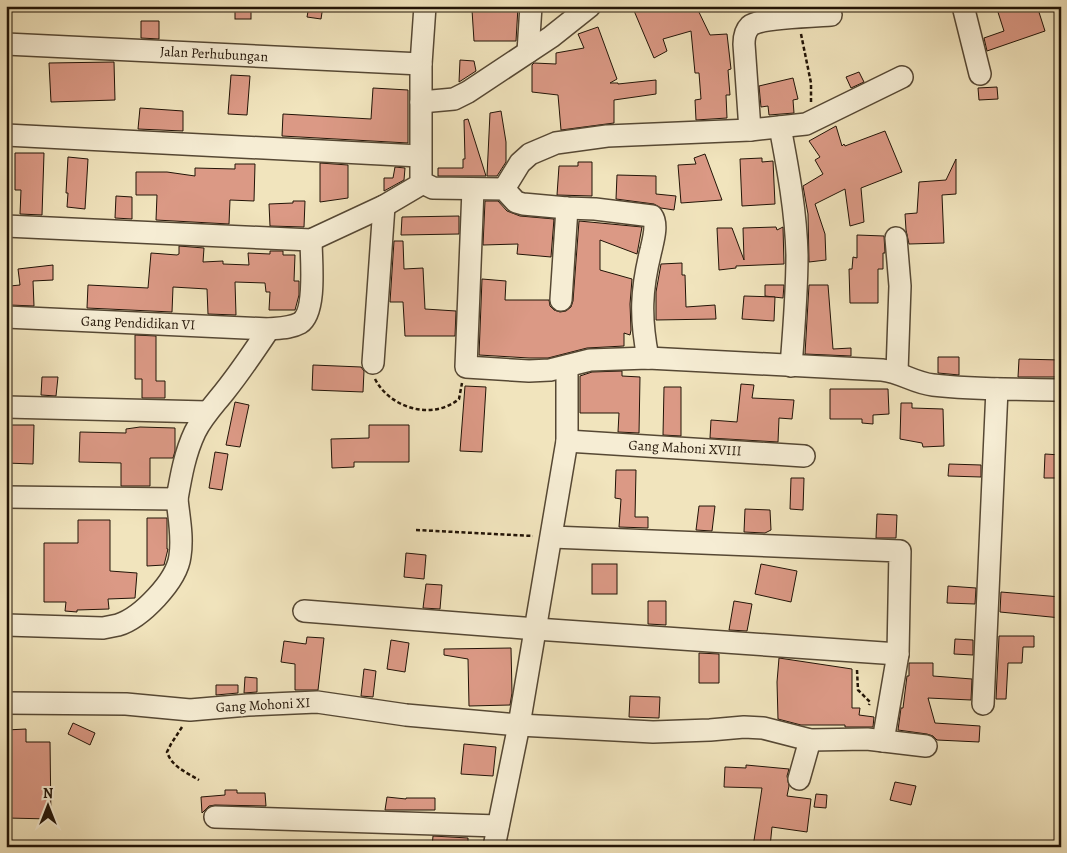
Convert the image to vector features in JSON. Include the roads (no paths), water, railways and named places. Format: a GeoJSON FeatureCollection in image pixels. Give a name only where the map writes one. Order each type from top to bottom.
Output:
{"type":"FeatureCollection","features":[{"type":"Feature","properties":{"kind":"street"},"geometry":{"type":"LineString","coordinates":[[425,6],[421,64],[420,156],[423,183],[433,188],[504,188]]}},
{"type":"Feature","properties":{"kind":"street"},"geometry":{"type":"LineString","coordinates":[[528,52],[530,6]]}},
{"type":"Feature","properties":{"kind":"street"},"geometry":{"type":"LineString","coordinates":[[421,102],[454,99],[468,92],[551,37],[590,6]]}},
{"type":"Feature","properties":{"kind":"street"},"geometry":{"type":"LineString","coordinates":[[963,6],[980,74]]}},
{"type":"Feature","properties":{"kind":"street"},"geometry":{"type":"LineString","coordinates":[[750,130],[744,44],[746,32],[753,24],[798,17],[832,15]]}},
{"type":"Feature","properties":{"kind":"street","name":"Jalan Perhubungan"},"geometry":{"type":"LineString","coordinates":[[6,44],[421,64]]}},
{"type":"Feature","properties":{"kind":"street"},"geometry":{"type":"LineString","coordinates":[[504,188],[520,163],[530,154],[556,143],[606,136],[750,130],[806,124],[902,77]]}},
{"type":"Feature","properties":{"kind":"street"},"geometry":{"type":"LineString","coordinates":[[780,127],[788,169],[797,254],[791,366]]}},
{"type":"Feature","properties":{"kind":"street"},"geometry":{"type":"LineString","coordinates":[[6,135],[420,156]]}},
{"type":"Feature","properties":{"kind":"street"},"geometry":{"type":"LineString","coordinates":[[6,226],[311,240],[384,206],[423,183]]}},
{"type":"Feature","properties":{"kind":"street"},"geometry":{"type":"LineString","coordinates":[[504,188],[516,202],[523,204],[567,208],[596,208],[653,218],[653,243],[643,289],[644,336],[648,358]]}},
{"type":"Feature","properties":{"kind":"street"},"geometry":{"type":"LineString","coordinates":[[473,189],[466,367],[529,371],[567,366],[590,360],[648,358],[897,372],[910,380],[932,385],[996,389],[1061,390]]}},
{"type":"Feature","properties":{"kind":"street"},"geometry":{"type":"LineString","coordinates":[[372,363],[384,206]]}},
{"type":"Feature","properties":{"kind":"street"},"geometry":{"type":"LineString","coordinates":[[561,300],[567,208]]}},
{"type":"Feature","properties":{"kind":"street"},"geometry":{"type":"LineString","coordinates":[[896,238],[900,286],[897,372]]}},
{"type":"Feature","properties":{"kind":"street","name":"Gang Pendidikan VI"},"geometry":{"type":"LineString","coordinates":[[6,317],[269,329],[292,327],[306,317],[311,296],[311,240]]}},
{"type":"Feature","properties":{"kind":"street"},"geometry":{"type":"LineString","coordinates":[[6,625],[103,628],[118,625],[134,617],[160,593],[175,572],[180,558],[181,536],[177,499],[190,444],[207,412],[236,376],[269,329]]}},
{"type":"Feature","properties":{"kind":"street"},"geometry":{"type":"LineString","coordinates":[[494,847],[520,725],[567,441],[567,366]]}},
{"type":"Feature","properties":{"kind":"street"},"geometry":{"type":"LineString","coordinates":[[983,704],[996,389]]}},
{"type":"Feature","properties":{"kind":"street"},"geometry":{"type":"LineString","coordinates":[[6,407],[207,412]]}},
{"type":"Feature","properties":{"kind":"street","name":"Gang Mahoni XVIII"},"geometry":{"type":"LineString","coordinates":[[567,441],[804,456]]}},
{"type":"Feature","properties":{"kind":"street"},"geometry":{"type":"LineString","coordinates":[[6,497],[177,499]]}},
{"type":"Feature","properties":{"kind":"street"},"geometry":{"type":"LineString","coordinates":[[552,537],[900,551],[898,654],[883,741]]}},
{"type":"Feature","properties":{"kind":"street"},"geometry":{"type":"LineString","coordinates":[[304,611],[898,654]]}},
{"type":"Feature","properties":{"kind":"street","name":"Gang Mohoni XI"},"geometry":{"type":"LineString","coordinates":[[6,703],[126,704],[190,710],[317,702],[406,715],[520,725],[653,732],[744,727],[763,728],[810,740],[867,739],[926,746]]}},
{"type":"Feature","properties":{"kind":"street"},"geometry":{"type":"LineString","coordinates":[[799,779],[810,740]]}},
{"type":"Feature","properties":{"kind":"street"},"geometry":{"type":"LineString","coordinates":[[215,817],[498,826]]}}]}
